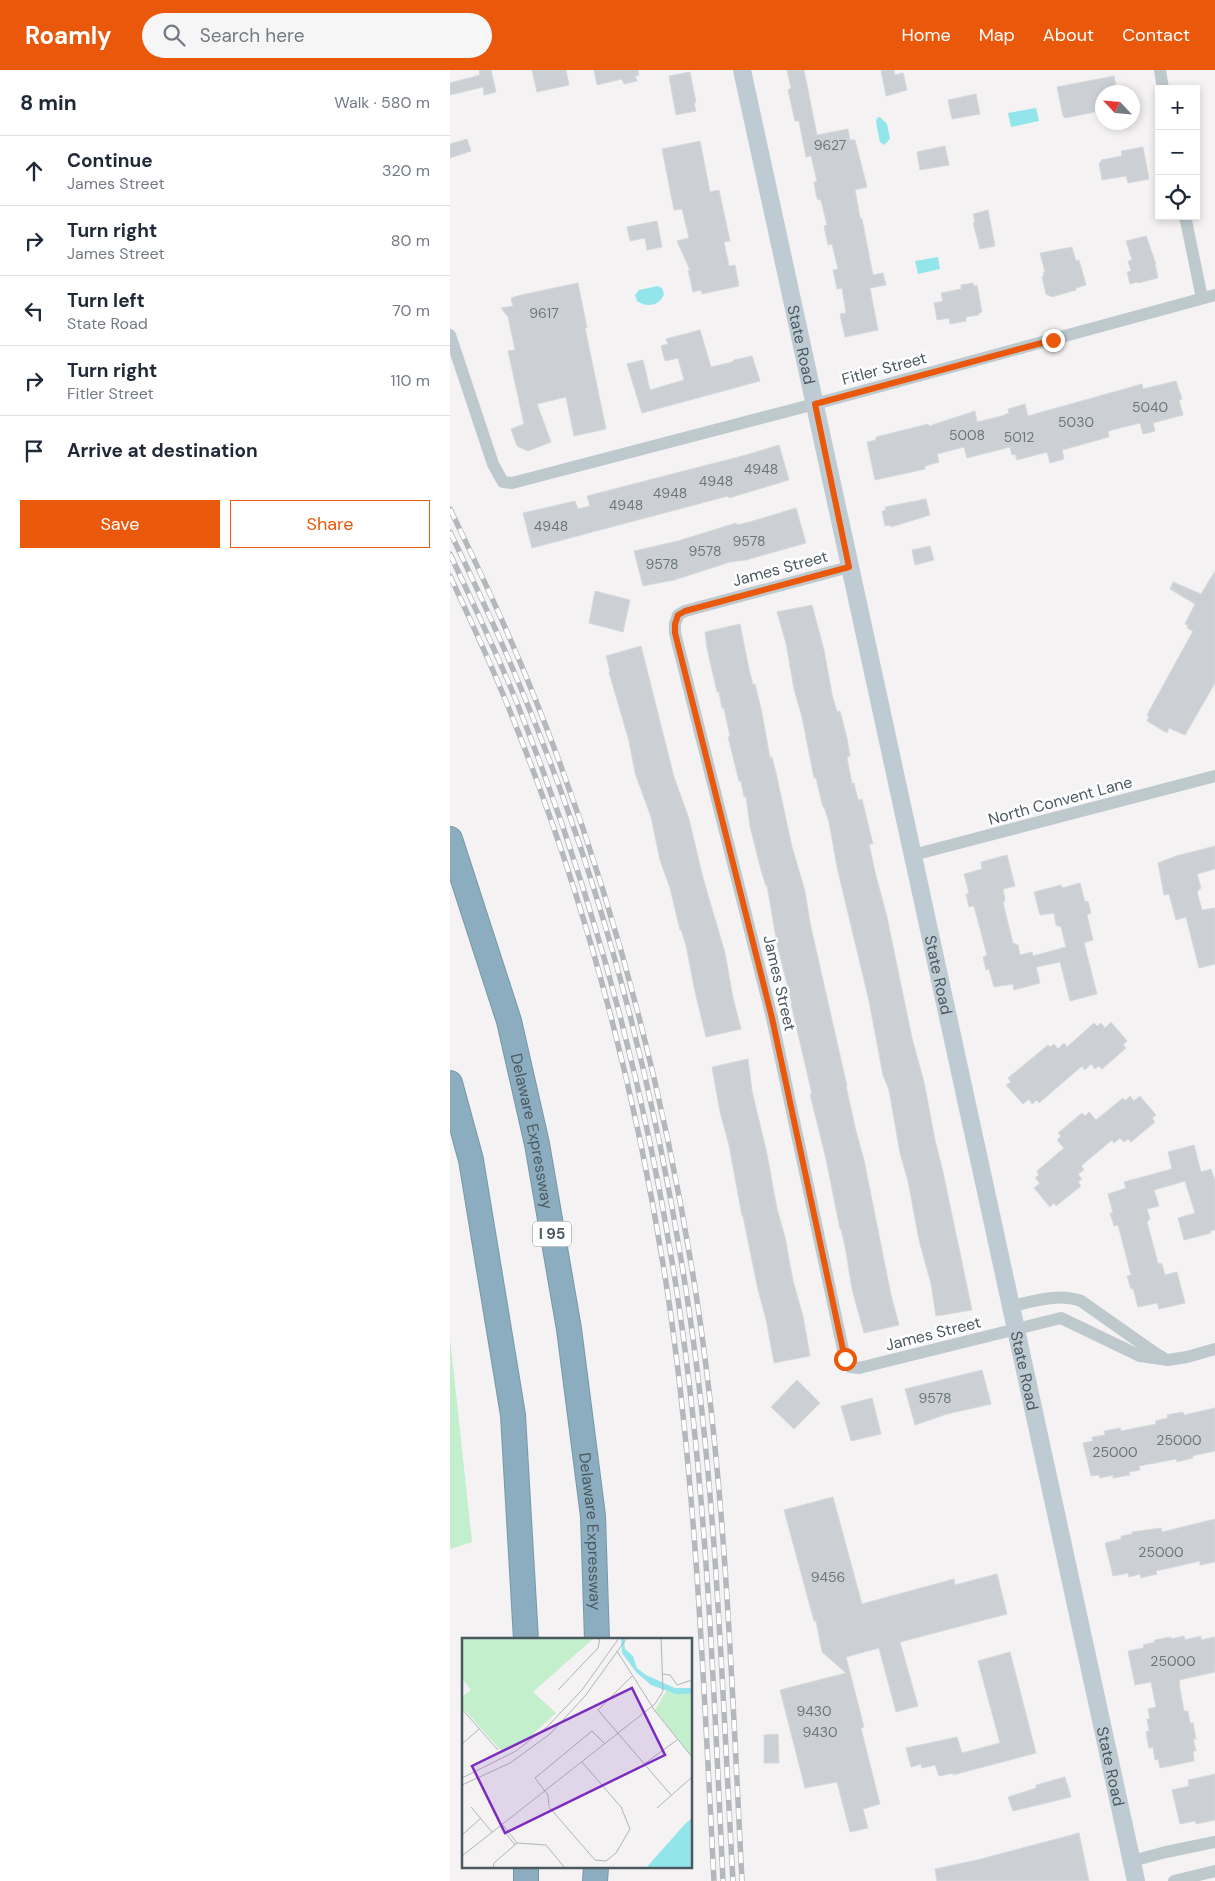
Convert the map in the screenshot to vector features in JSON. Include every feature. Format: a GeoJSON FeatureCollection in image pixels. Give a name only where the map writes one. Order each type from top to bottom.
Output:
{"type":"FeatureCollection","features":[{"type":"Feature","properties":{"kind":"highway","name":"Delaware Expressway"},"geometry":{"type":"LineString","coordinates":[[450,839],[508,1021],[537,1144],[569,1330],[592,1507],[597,1638]]}},
{"type":"Feature","properties":{"kind":"highway"},"geometry":{"type":"LineString","coordinates":[[450,1083],[471,1160],[513,1414],[526,1638]]}},
{"type":"Feature","properties":{"kind":"highway"},"geometry":{"type":"LineString","coordinates":[[526,1868],[526,1881]]}},
{"type":"Feature","properties":{"kind":"highway"},"geometry":{"type":"LineString","coordinates":[[596,1868],[596,1881]]}},
{"type":"Feature","properties":{"kind":"main road","name":"State Road"},"geometry":{"type":"LineString","coordinates":[[742,70],[1136,1881]]}},
{"type":"Feature","properties":{"kind":"street"},"geometry":{"type":"LineString","coordinates":[[1160,70],[1162,85]]}},
{"type":"Feature","properties":{"kind":"street"},"geometry":{"type":"LineString","coordinates":[[1186,220],[1209,296]]}},
{"type":"Feature","properties":{"kind":"street","name":"Fitler Street"},"geometry":{"type":"LineString","coordinates":[[450,335],[486,446],[498,475],[503,482],[512,483],[815,404],[1209,296]]}},
{"type":"Feature","properties":{"kind":"street","name":"James Street"},"geometry":{"type":"LineString","coordinates":[[849,567],[685,611],[678,615],[675,633],[772,1018],[845,1359],[850,1367],[860,1368],[1016,1328]]}},
{"type":"Feature","properties":{"kind":"street","name":"North Convent Lane"},"geometry":{"type":"LineString","coordinates":[[913,855],[1215,776]]}},
{"type":"Feature","properties":{"kind":"street"},"geometry":{"type":"LineString","coordinates":[[1012,1306],[1053,1297],[1071,1298],[1080,1301],[1155,1354],[1168,1360]]}},
{"type":"Feature","properties":{"kind":"street"},"geometry":{"type":"LineString","coordinates":[[1016,1328],[1061,1318],[1140,1356],[1168,1360],[1186,1358],[1215,1349]]}},
{"type":"Feature","properties":{"kind":"street"},"geometry":{"type":"LineString","coordinates":[[1132,1861],[1215,1842]]}},
{"type":"Feature","properties":{"kind":"street"},"geometry":{"type":"LineString","coordinates":[[1174,1881],[1215,1871]]}},
{"type":"Feature","properties":{"kind":"green space"},"geometry":{"type":"Polygon","coordinates":[[[450,1338],[472,1542],[450,1549],[450,1338]]]}},
{"type":"Feature","properties":{"kind":"water"},"geometry":{"type":"Polygon","coordinates":[[[1036,108],[1039,121],[1011,127],[1008,113],[1036,108]]]}},
{"type":"Feature","properties":{"kind":"water"},"geometry":{"type":"Polygon","coordinates":[[[880,117],[887,124],[890,139],[884,145],[880,142],[876,122],[877,118],[880,117]]]}},
{"type":"Feature","properties":{"kind":"water"},"geometry":{"type":"Polygon","coordinates":[[[938,257],[940,269],[918,274],[915,261],[938,257]]]}},
{"type":"Feature","properties":{"kind":"water"},"geometry":{"type":"Polygon","coordinates":[[[658,286],[662,288],[664,294],[660,301],[653,305],[645,305],[637,301],[635,295],[639,290],[658,286]]]}},
{"type":"Feature","properties":{"kind":"building"},"geometry":{"type":"Polygon","coordinates":[[[479,70],[491,70],[496,92],[484,95],[483,87],[450,95],[450,83],[480,75],[479,70]]]}},
{"type":"Feature","properties":{"kind":"building"},"geometry":{"type":"Polygon","coordinates":[[[532,70],[566,70],[569,85],[537,92],[532,70]]]}},
{"type":"Feature","properties":{"kind":"building"},"geometry":{"type":"Polygon","coordinates":[[[594,70],[638,70],[639,75],[635,76],[637,81],[624,84],[622,79],[597,85],[594,70]]]}},
{"type":"Feature","properties":{"kind":"building"},"geometry":{"type":"Polygon","coordinates":[[[787,70],[804,70],[817,135],[848,129],[850,140],[855,140],[867,187],[855,190],[860,218],[862,219],[873,275],[883,273],[886,285],[870,288],[878,330],[845,337],[840,314],[846,313],[842,288],[837,289],[833,270],[838,269],[832,244],[828,245],[824,226],[827,225],[821,200],[818,200],[816,195],[814,182],[817,181],[811,156],[806,157],[799,121],[795,121],[788,90],[791,88],[787,70]]]}},
{"type":"Feature","properties":{"kind":"building"},"geometry":{"type":"Polygon","coordinates":[[[881,70],[894,70],[895,75],[903,73],[907,90],[886,96],[881,70]]]}},
{"type":"Feature","properties":{"kind":"building"},"geometry":{"type":"Polygon","coordinates":[[[690,72],[696,111],[676,115],[669,76],[690,72]]]}},
{"type":"Feature","properties":{"kind":"building"},"geometry":{"type":"Polygon","coordinates":[[[1114,76],[1116,85],[1095,85],[1095,112],[1065,118],[1057,87],[1114,76]]]}},
{"type":"Feature","properties":{"kind":"building"},"geometry":{"type":"Polygon","coordinates":[[[976,94],[980,114],[952,119],[948,100],[976,94]]]}},
{"type":"Feature","properties":{"kind":"building"},"geometry":{"type":"Polygon","coordinates":[[[467,139],[471,151],[450,158],[450,144],[467,139]]]}},
{"type":"Feature","properties":{"kind":"building"},"geometry":{"type":"Polygon","coordinates":[[[700,141],[710,192],[719,190],[730,241],[724,242],[729,266],[735,265],[739,286],[702,294],[701,290],[693,292],[688,270],[690,270],[677,241],[689,238],[682,209],[674,210],[662,149],[700,141]]]}},
{"type":"Feature","properties":{"kind":"building"},"geometry":{"type":"Polygon","coordinates":[[[945,146],[949,165],[920,170],[917,152],[945,146]]]}},
{"type":"Feature","properties":{"kind":"building"},"geometry":{"type":"Polygon","coordinates":[[[1143,147],[1149,179],[1128,183],[1126,176],[1102,180],[1099,163],[1101,160],[1122,156],[1121,151],[1143,147]]]}},
{"type":"Feature","properties":{"kind":"building"},"geometry":{"type":"Polygon","coordinates":[[[988,210],[995,246],[980,249],[973,223],[975,222],[973,214],[988,210]]]}},
{"type":"Feature","properties":{"kind":"building"},"geometry":{"type":"Polygon","coordinates":[[[657,221],[662,247],[647,250],[645,238],[630,241],[627,227],[657,221]]]}},
{"type":"Feature","properties":{"kind":"building"},"geometry":{"type":"Polygon","coordinates":[[[1146,236],[1156,264],[1158,278],[1130,284],[1127,272],[1131,271],[1128,261],[1132,260],[1126,241],[1146,236]]]}},
{"type":"Feature","properties":{"kind":"building"},"geometry":{"type":"Polygon","coordinates":[[[1072,247],[1076,261],[1079,260],[1086,285],[1052,297],[1046,294],[1042,277],[1044,276],[1043,272],[1045,272],[1040,253],[1072,247]]]}},
{"type":"Feature","properties":{"kind":"building"},"geometry":{"type":"Polygon","coordinates":[[[578,283],[587,328],[585,328],[606,429],[574,436],[566,397],[537,404],[551,442],[528,451],[517,446],[511,429],[524,424],[508,351],[515,350],[508,317],[501,308],[513,306],[511,298],[578,283]]]}},
{"type":"Feature","properties":{"kind":"building"},"geometry":{"type":"Polygon","coordinates":[[[973,283],[974,286],[977,285],[982,312],[979,315],[966,317],[966,321],[950,324],[949,318],[937,320],[934,303],[943,301],[941,293],[961,289],[961,285],[973,283]]]}},
{"type":"Feature","properties":{"kind":"building"},"geometry":{"type":"Polygon","coordinates":[[[700,330],[711,367],[752,356],[760,381],[642,413],[627,364],[643,360],[650,390],[684,380],[678,358],[665,361],[661,346],[668,344],[666,339],[700,330]]]}},
{"type":"Feature","properties":{"kind":"building"},"geometry":{"type":"Polygon","coordinates":[[[1176,381],[1182,399],[1179,400],[1183,415],[1153,423],[1155,431],[1143,434],[1140,423],[1108,431],[1109,437],[1062,450],[1064,459],[1050,463],[1047,452],[1017,460],[1015,454],[1012,455],[1010,447],[967,458],[964,447],[937,454],[939,462],[925,466],[925,469],[875,480],[867,442],[876,440],[876,437],[928,424],[929,426],[975,411],[977,422],[1002,416],[1009,413],[1008,409],[1025,404],[1028,416],[1142,384],[1143,389],[1176,381]]]}},
{"type":"Feature","properties":{"kind":"building"},"geometry":{"type":"Polygon","coordinates":[[[779,445],[789,480],[729,498],[728,496],[532,548],[523,513],[575,501],[578,509],[590,506],[587,496],[779,445]]]}},
{"type":"Feature","properties":{"kind":"building"},"geometry":{"type":"Polygon","coordinates":[[[926,499],[930,515],[891,527],[890,525],[885,526],[882,511],[886,510],[885,507],[926,499]]]}},
{"type":"Feature","properties":{"kind":"building"},"geometry":{"type":"Polygon","coordinates":[[[796,508],[806,543],[746,560],[730,562],[674,580],[643,586],[634,551],[678,541],[736,523],[737,525],[753,521],[796,508]]]}},
{"type":"Feature","properties":{"kind":"building"},"geometry":{"type":"Polygon","coordinates":[[[930,546],[934,560],[915,565],[912,550],[930,546]]]}},
{"type":"Feature","properties":{"kind":"building"},"geometry":{"type":"Polygon","coordinates":[[[1215,571],[1215,683],[1185,735],[1169,728],[1167,733],[1147,721],[1149,717],[1147,715],[1193,631],[1187,628],[1188,625],[1185,624],[1195,604],[1170,589],[1173,582],[1201,594],[1215,571]]]}},
{"type":"Feature","properties":{"kind":"building"},"geometry":{"type":"Polygon","coordinates":[[[595,591],[630,600],[623,632],[589,623],[595,591]]]}},
{"type":"Feature","properties":{"kind":"building"},"geometry":{"type":"Polygon","coordinates":[[[812,605],[824,650],[832,694],[837,712],[840,711],[847,738],[850,756],[847,757],[852,784],[854,783],[858,800],[862,799],[873,844],[869,844],[887,917],[912,1038],[924,1082],[972,1310],[936,1316],[931,1284],[919,1240],[908,1181],[900,1153],[889,1090],[883,1075],[869,1001],[837,867],[829,822],[823,807],[816,778],[814,778],[802,717],[794,689],[786,643],[777,612],[812,605]]]}},
{"type":"Feature","properties":{"kind":"building"},"geometry":{"type":"Polygon","coordinates":[[[740,624],[749,669],[753,685],[755,684],[762,713],[770,758],[772,757],[792,847],[805,891],[810,923],[899,1325],[864,1333],[852,1289],[845,1246],[810,1094],[812,1094],[777,944],[767,885],[761,870],[750,826],[746,796],[744,797],[741,781],[739,781],[728,737],[730,736],[724,708],[722,708],[719,692],[717,692],[707,648],[705,632],[740,624]]]}},
{"type":"Feature","properties":{"kind":"building"},"geometry":{"type":"Polygon","coordinates":[[[641,646],[674,777],[689,819],[703,878],[725,953],[741,1029],[706,1037],[686,945],[660,860],[651,817],[635,773],[629,741],[606,656],[641,646]]]}},
{"type":"Feature","properties":{"kind":"building"},"geometry":{"type":"Polygon","coordinates":[[[1215,846],[1215,869],[1197,874],[1201,888],[1197,892],[1202,910],[1215,908],[1215,964],[1199,968],[1186,917],[1176,920],[1169,894],[1164,895],[1158,863],[1176,856],[1215,846]]]}},
{"type":"Feature","properties":{"kind":"building"},"geometry":{"type":"Polygon","coordinates":[[[1007,855],[1015,886],[1003,889],[1005,900],[1003,903],[1013,943],[1018,945],[1020,955],[1032,952],[1033,956],[1066,947],[1061,927],[1056,925],[1054,913],[1040,915],[1034,892],[1061,885],[1062,888],[1080,883],[1085,902],[1088,901],[1091,913],[1087,915],[1093,940],[1084,943],[1097,994],[1070,1001],[1060,962],[1036,967],[1040,983],[1014,990],[1013,984],[994,987],[989,969],[986,970],[983,957],[987,955],[974,906],[969,907],[966,894],[969,893],[964,874],[982,869],[981,862],[1007,855]]]}},
{"type":"Feature","properties":{"kind":"building"},"geometry":{"type":"Polygon","coordinates":[[[1111,1022],[1127,1041],[1123,1045],[1126,1048],[1102,1069],[1099,1066],[1095,1069],[1091,1064],[1085,1070],[1082,1066],[1039,1103],[1037,1100],[1032,1104],[1029,1099],[1023,1104],[1006,1085],[1011,1082],[1008,1078],[1048,1045],[1050,1047],[1054,1044],[1058,1049],[1064,1043],[1067,1047],[1094,1023],[1097,1026],[1101,1023],[1105,1028],[1111,1022]]]}},
{"type":"Feature","properties":{"kind":"building"},"geometry":{"type":"Polygon","coordinates":[[[748,1059],[752,1091],[793,1281],[803,1316],[810,1356],[774,1363],[712,1067],[748,1059]]]}},
{"type":"Feature","properties":{"kind":"building"},"geometry":{"type":"Polygon","coordinates":[[[1130,1096],[1134,1101],[1140,1096],[1156,1115],[1152,1118],[1155,1122],[1131,1142],[1128,1139],[1124,1142],[1120,1138],[1114,1143],[1112,1140],[1081,1166],[1084,1170],[1078,1174],[1082,1179],[1078,1182],[1081,1186],[1056,1206],[1054,1203],[1050,1207],[1034,1188],[1040,1183],[1035,1178],[1039,1175],[1037,1171],[1064,1148],[1057,1140],[1061,1136],[1058,1133],[1082,1113],[1085,1116],[1089,1112],[1096,1120],[1123,1098],[1125,1101],[1130,1096]]]}},
{"type":"Feature","properties":{"kind":"building"},"geometry":{"type":"Polygon","coordinates":[[[1194,1145],[1201,1172],[1211,1169],[1215,1181],[1215,1230],[1210,1231],[1211,1233],[1184,1240],[1178,1218],[1195,1213],[1185,1181],[1154,1190],[1159,1206],[1147,1209],[1150,1219],[1147,1222],[1158,1263],[1162,1264],[1165,1275],[1177,1272],[1185,1303],[1159,1309],[1157,1303],[1138,1307],[1133,1288],[1131,1289],[1127,1276],[1131,1275],[1118,1225],[1114,1226],[1110,1213],[1113,1213],[1108,1194],[1126,1188],[1124,1182],[1172,1169],[1168,1152],[1194,1145]]]}},
{"type":"Feature","properties":{"kind":"building"},"geometry":{"type":"Polygon","coordinates":[[[982,1370],[991,1404],[947,1414],[915,1425],[905,1389],[982,1370]]]}},
{"type":"Feature","properties":{"kind":"building"},"geometry":{"type":"Polygon","coordinates":[[[797,1380],[820,1403],[794,1429],[771,1407],[797,1380]]]}},
{"type":"Feature","properties":{"kind":"building"},"geometry":{"type":"Polygon","coordinates":[[[872,1398],[881,1434],[851,1441],[841,1406],[872,1398]]]}},
{"type":"Feature","properties":{"kind":"building"},"geometry":{"type":"Polygon","coordinates":[[[1215,1408],[1215,1451],[1192,1456],[1193,1458],[1177,1462],[1176,1459],[1139,1466],[1140,1470],[1129,1472],[1130,1475],[1113,1478],[1113,1475],[1100,1478],[1099,1475],[1091,1476],[1083,1443],[1093,1441],[1092,1437],[1105,1435],[1104,1431],[1120,1428],[1121,1431],[1156,1424],[1155,1421],[1168,1418],[1167,1415],[1183,1412],[1184,1415],[1215,1408]]]}},
{"type":"Feature","properties":{"kind":"building"},"geometry":{"type":"Polygon","coordinates":[[[833,1497],[862,1604],[954,1579],[955,1585],[997,1574],[1007,1614],[900,1642],[918,1706],[896,1712],[879,1648],[846,1657],[864,1727],[861,1728],[880,1804],[863,1809],[868,1828],[850,1832],[837,1782],[805,1788],[780,1690],[846,1673],[822,1652],[816,1621],[814,1621],[784,1510],[833,1497]]]}},
{"type":"Feature","properties":{"kind":"building"},"geometry":{"type":"Polygon","coordinates":[[[1215,1519],[1215,1562],[1200,1565],[1200,1561],[1156,1571],[1157,1574],[1141,1578],[1140,1574],[1129,1577],[1128,1573],[1113,1576],[1105,1543],[1121,1539],[1121,1536],[1132,1534],[1132,1532],[1161,1528],[1162,1532],[1215,1519]]]}},
{"type":"Feature","properties":{"kind":"building"},"geometry":{"type":"Polygon","coordinates":[[[1184,1636],[1185,1640],[1201,1636],[1201,1640],[1215,1637],[1215,1672],[1179,1680],[1184,1711],[1188,1711],[1190,1723],[1193,1723],[1196,1739],[1193,1739],[1196,1751],[1193,1751],[1194,1761],[1160,1768],[1158,1759],[1155,1760],[1153,1747],[1149,1748],[1146,1732],[1149,1731],[1147,1719],[1150,1719],[1148,1709],[1156,1707],[1151,1682],[1135,1685],[1128,1651],[1144,1648],[1143,1645],[1155,1642],[1154,1640],[1184,1636]]]}},
{"type":"Feature","properties":{"kind":"building"},"geometry":{"type":"Polygon","coordinates":[[[1010,1652],[1036,1753],[953,1775],[953,1773],[939,1776],[935,1765],[922,1768],[921,1764],[911,1767],[906,1748],[957,1737],[962,1753],[1000,1743],[978,1661],[1010,1652]]]}},
{"type":"Feature","properties":{"kind":"building"},"geometry":{"type":"Polygon","coordinates":[[[778,1734],[779,1763],[764,1763],[764,1735],[778,1734]]]}},
{"type":"Feature","properties":{"kind":"building"},"geometry":{"type":"Polygon","coordinates":[[[1215,1774],[1215,1820],[1196,1824],[1195,1821],[1180,1824],[1172,1790],[1189,1786],[1188,1780],[1215,1774]]]}},
{"type":"Feature","properties":{"kind":"building"},"geometry":{"type":"Polygon","coordinates":[[[1065,1777],[1071,1797],[1013,1811],[1008,1797],[1036,1788],[1036,1785],[1065,1777]]]}},
{"type":"Feature","properties":{"kind":"building"},"geometry":{"type":"Polygon","coordinates":[[[1079,1833],[1089,1881],[937,1881],[935,1869],[1079,1833]]]}},
{"type":"Feature","properties":{"kind":"railway"},"geometry":{"type":"LineString","coordinates":[[450,509],[532,691],[587,841],[633,994],[670,1150],[685,1228],[708,1378],[727,1593],[742,1881]]}},
{"type":"Feature","properties":{"kind":"railway"},"geometry":{"type":"LineString","coordinates":[[450,532],[514,671],[578,841],[625,995],[661,1152],[689,1310],[706,1452],[717,1595],[733,1881]]}},
{"type":"Feature","properties":{"kind":"railway"},"geometry":{"type":"LineString","coordinates":[[450,554],[515,698],[544,772],[570,848],[616,1001],[653,1156],[668,1234],[680,1313],[697,1454],[708,1596],[723,1881]]}},
{"type":"Feature","properties":{"kind":"railway"},"geometry":{"type":"LineString","coordinates":[[450,576],[505,699],[561,849],[607,1003],[627,1080],[644,1159],[659,1237],[671,1316],[687,1457],[703,1669],[714,1881]]}},
{"type":"Feature","properties":{"kind":"route"},"geometry":{"type":"LineString","coordinates":[[845,1359],[772,1018],[675,633],[675,624],[678,615],[685,611],[849,567],[815,404],[1053,340]]}}]}
